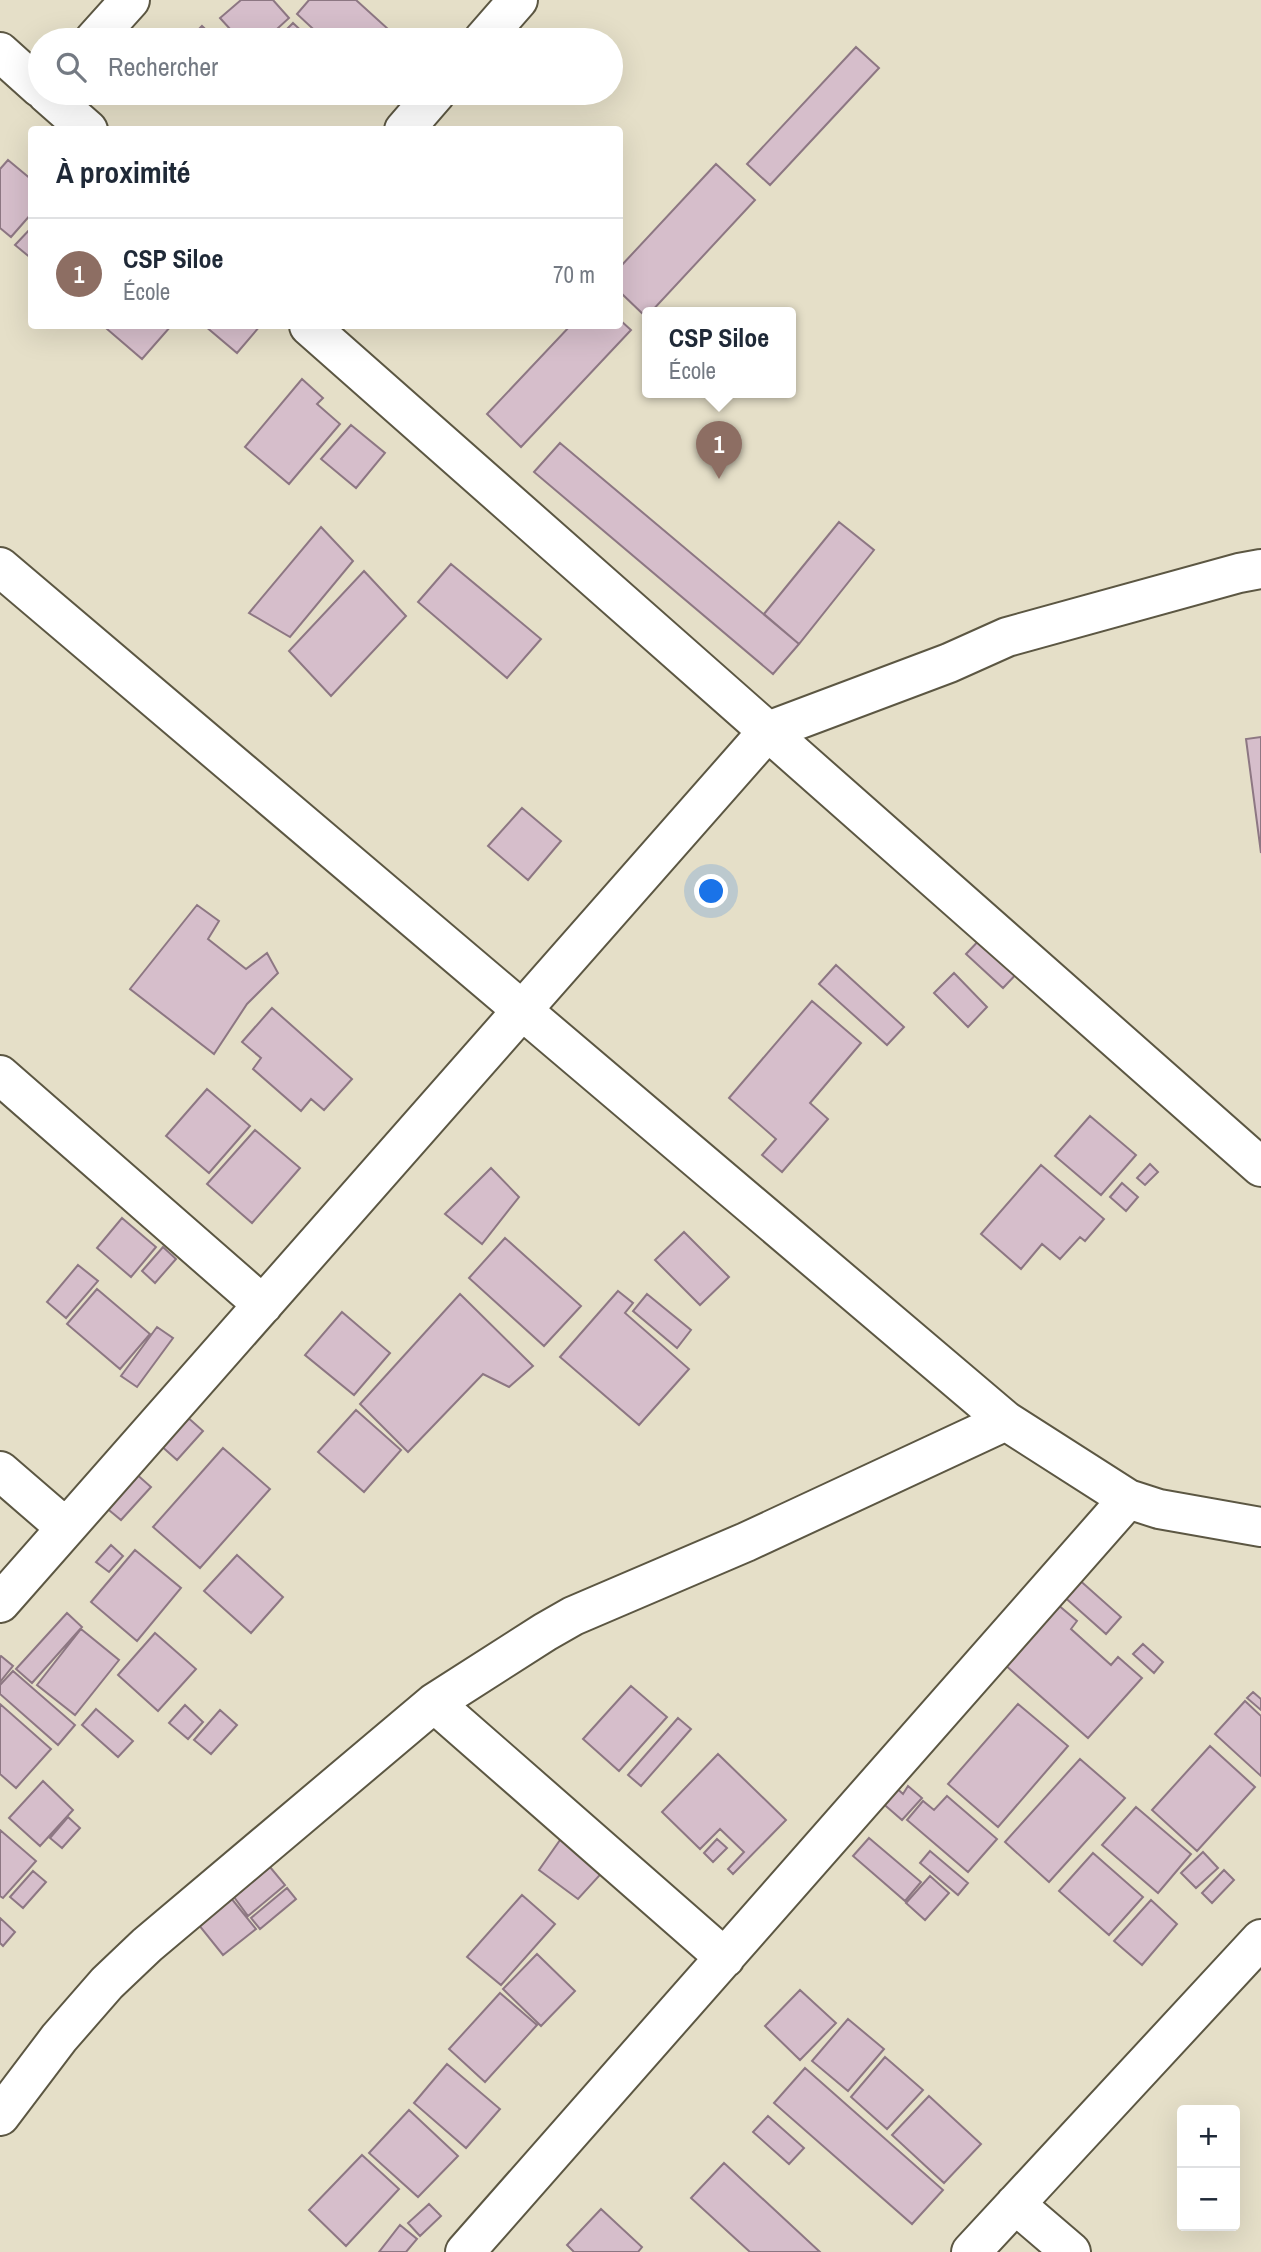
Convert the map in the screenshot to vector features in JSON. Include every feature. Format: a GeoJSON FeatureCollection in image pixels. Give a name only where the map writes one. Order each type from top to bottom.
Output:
{"type":"FeatureCollection","features":[{"type":"Feature","properties":{"kind":"street"},"geometry":{"type":"LineString","coordinates":[[105,28],[130,0]]}},
{"type":"Feature","properties":{"kind":"street"},"geometry":{"type":"LineString","coordinates":[[494,28],[518,0]]}},
{"type":"Feature","properties":{"kind":"street"},"geometry":{"type":"LineString","coordinates":[[0,52],[28,77]]}},
{"type":"Feature","properties":{"kind":"street"},"geometry":{"type":"LineString","coordinates":[[60,105],[83,126]]}},
{"type":"Feature","properties":{"kind":"street"},"geometry":{"type":"LineString","coordinates":[[407,126],[426,105]]}},
{"type":"Feature","properties":{"kind":"street"},"geometry":{"type":"LineString","coordinates":[[312,329],[1261,1167]]}},
{"type":"Feature","properties":{"kind":"street"},"geometry":{"type":"LineString","coordinates":[[0,566],[1006,1422],[1128,1499],[1159,1509],[1261,1527]]}},
{"type":"Feature","properties":{"kind":"street"},"geometry":{"type":"LineString","coordinates":[[0,1603],[768,731],[949,663],[1007,636],[1261,569]]}},
{"type":"Feature","properties":{"kind":"street"},"geometry":{"type":"LineString","coordinates":[[0,1075],[262,1305]]}},
{"type":"Feature","properties":{"kind":"street"},"geometry":{"type":"LineString","coordinates":[[0,2116],[59,2038],[107,1983],[147,1945],[434,1703],[573,1616],[757,1537],[1006,1422]]}},
{"type":"Feature","properties":{"kind":"street"},"geometry":{"type":"LineString","coordinates":[[0,1471],[66,1528]]}},
{"type":"Feature","properties":{"kind":"street"},"geometry":{"type":"LineString","coordinates":[[465,2252],[1128,1499]]}},
{"type":"Feature","properties":{"kind":"street"},"geometry":{"type":"LineString","coordinates":[[434,1703],[725,1958]]}},
{"type":"Feature","properties":{"kind":"street"},"geometry":{"type":"LineString","coordinates":[[971,2252],[1261,1939]]}},
{"type":"Feature","properties":{"kind":"street"},"geometry":{"type":"LineString","coordinates":[[1016,2204],[1071,2252]]}},
{"type":"Feature","properties":{"kind":"building"},"geometry":{"type":"Polygon","coordinates":[[[241,0],[273,0],[289,18],[278,28],[229,28],[220,18],[241,0]]]}},
{"type":"Feature","properties":{"kind":"building"},"geometry":{"type":"Polygon","coordinates":[[[309,0],[356,0],[387,28],[312,28],[297,14],[309,0]]]}},
{"type":"Feature","properties":{"kind":"building"},"geometry":{"type":"Polygon","coordinates":[[[856,47],[879,68],[770,185],[747,164],[856,47]]]}},
{"type":"Feature","properties":{"kind":"building"},"geometry":{"type":"Polygon","coordinates":[[[8,160],[28,177],[28,218],[11,237],[0,228],[0,169],[8,160]]]}},
{"type":"Feature","properties":{"kind":"building"},"geometry":{"type":"Polygon","coordinates":[[[716,164],[755,200],[656,307],[642,307],[642,313],[623,295],[623,264],[716,164]]]}},
{"type":"Feature","properties":{"kind":"building"},"geometry":{"type":"Polygon","coordinates":[[[28,231],[28,256],[15,245],[28,231]]]}},
{"type":"Feature","properties":{"kind":"building"},"geometry":{"type":"Polygon","coordinates":[[[623,323],[631,330],[521,447],[487,414],[567,329],[623,329],[623,323]]]}},
{"type":"Feature","properties":{"kind":"building"},"geometry":{"type":"Polygon","coordinates":[[[107,329],[168,329],[142,359],[107,329]]]}},
{"type":"Feature","properties":{"kind":"building"},"geometry":{"type":"Polygon","coordinates":[[[209,329],[257,329],[237,353],[209,329]]]}},
{"type":"Feature","properties":{"kind":"building"},"geometry":{"type":"Polygon","coordinates":[[[302,379],[323,398],[317,404],[340,424],[289,484],[245,447],[302,379]]]}},
{"type":"Feature","properties":{"kind":"building"},"geometry":{"type":"Polygon","coordinates":[[[351,425],[385,453],[356,488],[321,459],[351,425]]]}},
{"type":"Feature","properties":{"kind":"building"},"geometry":{"type":"Polygon","coordinates":[[[560,443],[799,644],[773,674],[534,472],[560,443]]]}},
{"type":"Feature","properties":{"kind":"building"},"geometry":{"type":"Polygon","coordinates":[[[839,522],[874,550],[799,644],[764,614],[839,522]]]}},
{"type":"Feature","properties":{"kind":"building"},"geometry":{"type":"Polygon","coordinates":[[[321,527],[353,561],[290,637],[249,613],[321,527]]]}},
{"type":"Feature","properties":{"kind":"building"},"geometry":{"type":"Polygon","coordinates":[[[451,564],[541,639],[507,678],[418,602],[451,564]]]}},
{"type":"Feature","properties":{"kind":"building"},"geometry":{"type":"Polygon","coordinates":[[[364,571],[406,616],[331,696],[289,651],[364,571]]]}},
{"type":"Feature","properties":{"kind":"building"},"geometry":{"type":"Polygon","coordinates":[[[1261,737],[1261,853],[1246,739],[1261,737]]]}},
{"type":"Feature","properties":{"kind":"building"},"geometry":{"type":"Polygon","coordinates":[[[522,808],[561,841],[528,880],[488,846],[522,808]]]}},
{"type":"Feature","properties":{"kind":"building"},"geometry":{"type":"Polygon","coordinates":[[[197,905],[219,921],[208,939],[246,969],[267,953],[278,973],[247,1004],[214,1054],[130,989],[197,905]]]}},
{"type":"Feature","properties":{"kind":"building"},"geometry":{"type":"Polygon","coordinates":[[[985,934],[1022,968],[1003,988],[966,954],[985,934]]]}},
{"type":"Feature","properties":{"kind":"building"},"geometry":{"type":"Polygon","coordinates":[[[836,965],[904,1027],[887,1045],[819,984],[836,965]]]}},
{"type":"Feature","properties":{"kind":"building"},"geometry":{"type":"Polygon","coordinates":[[[954,973],[987,1007],[968,1027],[934,993],[954,973]]]}},
{"type":"Feature","properties":{"kind":"building"},"geometry":{"type":"Polygon","coordinates":[[[812,1001],[861,1043],[810,1103],[828,1119],[782,1172],[762,1155],[776,1139],[729,1098],[812,1001]]]}},
{"type":"Feature","properties":{"kind":"building"},"geometry":{"type":"Polygon","coordinates":[[[272,1008],[352,1079],[324,1110],[311,1099],[301,1111],[253,1069],[261,1058],[242,1042],[272,1008]]]}},
{"type":"Feature","properties":{"kind":"building"},"geometry":{"type":"Polygon","coordinates":[[[207,1089],[250,1126],[209,1173],[166,1136],[207,1089]]]}},
{"type":"Feature","properties":{"kind":"building"},"geometry":{"type":"Polygon","coordinates":[[[1090,1116],[1136,1155],[1101,1195],[1055,1156],[1090,1116]]]}},
{"type":"Feature","properties":{"kind":"building"},"geometry":{"type":"Polygon","coordinates":[[[255,1130],[300,1168],[252,1223],[207,1184],[255,1130]]]}},
{"type":"Feature","properties":{"kind":"building"},"geometry":{"type":"Polygon","coordinates":[[[1150,1164],[1158,1172],[1145,1185],[1137,1178],[1150,1164]]]}},
{"type":"Feature","properties":{"kind":"building"},"geometry":{"type":"Polygon","coordinates":[[[1041,1165],[1104,1219],[1085,1241],[1080,1237],[1060,1259],[1042,1244],[1021,1269],[981,1234],[1041,1165]]]}},
{"type":"Feature","properties":{"kind":"building"},"geometry":{"type":"Polygon","coordinates":[[[491,1168],[519,1197],[482,1244],[445,1214],[491,1168]]]}},
{"type":"Feature","properties":{"kind":"building"},"geometry":{"type":"Polygon","coordinates":[[[1122,1183],[1138,1197],[1126,1211],[1110,1197],[1122,1183]]]}},
{"type":"Feature","properties":{"kind":"building"},"geometry":{"type":"Polygon","coordinates":[[[122,1218],[156,1247],[131,1277],[97,1248],[122,1218]]]}},
{"type":"Feature","properties":{"kind":"building"},"geometry":{"type":"Polygon","coordinates":[[[684,1232],[729,1277],[700,1305],[655,1260],[684,1232]]]}},
{"type":"Feature","properties":{"kind":"building"},"geometry":{"type":"Polygon","coordinates":[[[505,1238],[581,1306],[544,1346],[469,1278],[505,1238]]]}},
{"type":"Feature","properties":{"kind":"building"},"geometry":{"type":"Polygon","coordinates":[[[163,1247],[176,1259],[155,1283],[142,1271],[163,1247]]]}},
{"type":"Feature","properties":{"kind":"building"},"geometry":{"type":"Polygon","coordinates":[[[78,1265],[98,1281],[66,1318],[47,1302],[78,1265]]]}},
{"type":"Feature","properties":{"kind":"building"},"geometry":{"type":"Polygon","coordinates":[[[97,1289],[150,1334],[120,1369],[67,1324],[97,1289]]]}},
{"type":"Feature","properties":{"kind":"building"},"geometry":{"type":"Polygon","coordinates":[[[618,1291],[633,1303],[625,1313],[689,1369],[639,1425],[560,1357],[618,1291]]]}},
{"type":"Feature","properties":{"kind":"building"},"geometry":{"type":"Polygon","coordinates":[[[460,1294],[533,1366],[509,1387],[483,1374],[408,1452],[360,1404],[460,1294]]]}},
{"type":"Feature","properties":{"kind":"building"},"geometry":{"type":"Polygon","coordinates":[[[647,1294],[691,1330],[677,1348],[633,1311],[647,1294]]]}},
{"type":"Feature","properties":{"kind":"building"},"geometry":{"type":"Polygon","coordinates":[[[342,1312],[390,1353],[354,1395],[305,1355],[342,1312]]]}},
{"type":"Feature","properties":{"kind":"building"},"geometry":{"type":"Polygon","coordinates":[[[157,1327],[173,1338],[137,1387],[121,1376],[157,1327]]]}},
{"type":"Feature","properties":{"kind":"building"},"geometry":{"type":"Polygon","coordinates":[[[356,1410],[401,1450],[364,1492],[318,1452],[356,1410]]]}},
{"type":"Feature","properties":{"kind":"building"},"geometry":{"type":"Polygon","coordinates":[[[185,1415],[203,1431],[177,1460],[159,1444],[185,1415]]]}},
{"type":"Feature","properties":{"kind":"building"},"geometry":{"type":"Polygon","coordinates":[[[223,1448],[270,1489],[200,1568],[153,1527],[223,1448]]]}},
{"type":"Feature","properties":{"kind":"building"},"geometry":{"type":"Polygon","coordinates":[[[134,1472],[151,1487],[121,1520],[104,1506],[134,1472]]]}},
{"type":"Feature","properties":{"kind":"building"},"geometry":{"type":"Polygon","coordinates":[[[111,1545],[123,1556],[109,1572],[96,1562],[111,1545]]]}},
{"type":"Feature","properties":{"kind":"building"},"geometry":{"type":"Polygon","coordinates":[[[135,1550],[181,1588],[137,1641],[91,1602],[135,1550]]]}},
{"type":"Feature","properties":{"kind":"building"},"geometry":{"type":"Polygon","coordinates":[[[237,1555],[283,1597],[251,1633],[204,1591],[237,1555]]]}},
{"type":"Feature","properties":{"kind":"building"},"geometry":{"type":"Polygon","coordinates":[[[1076,1577],[1121,1617],[1106,1634],[1061,1594],[1076,1577]]]}},
{"type":"Feature","properties":{"kind":"building"},"geometry":{"type":"Polygon","coordinates":[[[1057,1604],[1077,1621],[1071,1629],[1111,1665],[1118,1657],[1142,1678],[1088,1738],[1004,1664],[1057,1604]]]}},
{"type":"Feature","properties":{"kind":"building"},"geometry":{"type":"Polygon","coordinates":[[[67,1613],[82,1627],[32,1683],[16,1669],[67,1613]]]}},
{"type":"Feature","properties":{"kind":"building"},"geometry":{"type":"Polygon","coordinates":[[[81,1629],[119,1660],[75,1715],[37,1685],[81,1629]]]}},
{"type":"Feature","properties":{"kind":"building"},"geometry":{"type":"Polygon","coordinates":[[[155,1633],[196,1669],[158,1711],[118,1675],[155,1633]]]}},
{"type":"Feature","properties":{"kind":"building"},"geometry":{"type":"Polygon","coordinates":[[[1143,1644],[1163,1662],[1154,1673],[1133,1654],[1143,1644]]]}},
{"type":"Feature","properties":{"kind":"building"},"geometry":{"type":"Polygon","coordinates":[[[0,1657],[13,1666],[0,1682],[0,1657]]]}},
{"type":"Feature","properties":{"kind":"building"},"geometry":{"type":"Polygon","coordinates":[[[13,1671],[75,1725],[58,1745],[0,1694],[0,1685],[13,1671]]]}},
{"type":"Feature","properties":{"kind":"building"},"geometry":{"type":"Polygon","coordinates":[[[631,1686],[667,1717],[619,1771],[583,1739],[631,1686]]]}},
{"type":"Feature","properties":{"kind":"building"},"geometry":{"type":"Polygon","coordinates":[[[1253,1692],[1261,1699],[1261,1710],[1247,1698],[1253,1692]]]}},
{"type":"Feature","properties":{"kind":"building"},"geometry":{"type":"Polygon","coordinates":[[[1245,1701],[1261,1716],[1261,1776],[1215,1734],[1245,1701]]]}},
{"type":"Feature","properties":{"kind":"building"},"geometry":{"type":"Polygon","coordinates":[[[0,1704],[51,1749],[16,1788],[0,1774],[0,1704]]]}},
{"type":"Feature","properties":{"kind":"building"},"geometry":{"type":"Polygon","coordinates":[[[1018,1704],[1068,1746],[998,1827],[948,1784],[1018,1704]]]}},
{"type":"Feature","properties":{"kind":"building"},"geometry":{"type":"Polygon","coordinates":[[[185,1705],[203,1722],[188,1739],[169,1723],[185,1705]]]}},
{"type":"Feature","properties":{"kind":"building"},"geometry":{"type":"Polygon","coordinates":[[[96,1709],[133,1741],[118,1757],[82,1725],[96,1709]]]}},
{"type":"Feature","properties":{"kind":"building"},"geometry":{"type":"Polygon","coordinates":[[[220,1710],[237,1725],[211,1754],[194,1740],[220,1710]]]}},
{"type":"Feature","properties":{"kind":"building"},"geometry":{"type":"Polygon","coordinates":[[[678,1718],[691,1729],[641,1786],[628,1775],[678,1718]]]}},
{"type":"Feature","properties":{"kind":"building"},"geometry":{"type":"Polygon","coordinates":[[[1210,1746],[1255,1787],[1197,1851],[1152,1810],[1210,1746]]]}},
{"type":"Feature","properties":{"kind":"building"},"geometry":{"type":"Polygon","coordinates":[[[718,1754],[786,1820],[733,1874],[728,1869],[744,1852],[720,1829],[700,1849],[662,1812],[718,1754]]]}},
{"type":"Feature","properties":{"kind":"building"},"geometry":{"type":"Polygon","coordinates":[[[1080,1759],[1125,1798],[1049,1882],[1005,1842],[1080,1759]]]}},
{"type":"Feature","properties":{"kind":"building"},"geometry":{"type":"Polygon","coordinates":[[[43,1781],[73,1810],[40,1846],[9,1818],[43,1781]]]}},
{"type":"Feature","properties":{"kind":"building"},"geometry":{"type":"Polygon","coordinates":[[[893,1785],[903,1794],[908,1786],[922,1798],[902,1820],[880,1801],[893,1785]]]}},
{"type":"Feature","properties":{"kind":"building"},"geometry":{"type":"Polygon","coordinates":[[[947,1796],[997,1839],[968,1872],[907,1820],[923,1801],[934,1810],[947,1796]]]}},
{"type":"Feature","properties":{"kind":"building"},"geometry":{"type":"Polygon","coordinates":[[[1136,1807],[1191,1854],[1158,1893],[1102,1845],[1136,1807]]]}},
{"type":"Feature","properties":{"kind":"building"},"geometry":{"type":"Polygon","coordinates":[[[68,1817],[80,1828],[62,1848],[50,1838],[68,1817]]]}},
{"type":"Feature","properties":{"kind":"building"},"geometry":{"type":"Polygon","coordinates":[[[0,1830],[36,1861],[3,1898],[0,1896],[0,1830]]]}},
{"type":"Feature","properties":{"kind":"building"},"geometry":{"type":"Polygon","coordinates":[[[565,1833],[609,1865],[578,1899],[539,1870],[565,1833]]]}},
{"type":"Feature","properties":{"kind":"building"},"geometry":{"type":"Polygon","coordinates":[[[869,1838],[921,1882],[905,1901],[853,1856],[869,1838]]]}},
{"type":"Feature","properties":{"kind":"building"},"geometry":{"type":"Polygon","coordinates":[[[717,1839],[727,1848],[713,1862],[704,1853],[717,1839]]]}},
{"type":"Feature","properties":{"kind":"building"},"geometry":{"type":"Polygon","coordinates":[[[930,1851],[968,1883],[958,1895],[920,1863],[930,1851]]]}},
{"type":"Feature","properties":{"kind":"building"},"geometry":{"type":"Polygon","coordinates":[[[1203,1852],[1218,1868],[1196,1888],[1181,1873],[1203,1852]]]}},
{"type":"Feature","properties":{"kind":"building"},"geometry":{"type":"Polygon","coordinates":[[[1093,1853],[1143,1897],[1109,1935],[1059,1891],[1093,1853]]]}},
{"type":"Feature","properties":{"kind":"building"},"geometry":{"type":"Polygon","coordinates":[[[270,1867],[285,1885],[248,1916],[234,1897],[270,1867]]]}},
{"type":"Feature","properties":{"kind":"building"},"geometry":{"type":"Polygon","coordinates":[[[1224,1870],[1234,1880],[1212,1903],[1202,1893],[1224,1870]]]}},
{"type":"Feature","properties":{"kind":"building"},"geometry":{"type":"Polygon","coordinates":[[[33,1871],[46,1882],[23,1908],[10,1897],[33,1871]]]}},
{"type":"Feature","properties":{"kind":"building"},"geometry":{"type":"Polygon","coordinates":[[[930,1876],[949,1893],[925,1920],[906,1903],[930,1876]]]}},
{"type":"Feature","properties":{"kind":"building"},"geometry":{"type":"Polygon","coordinates":[[[287,1888],[296,1899],[260,1929],[251,1918],[287,1888]]]}},
{"type":"Feature","properties":{"kind":"building"},"geometry":{"type":"Polygon","coordinates":[[[522,1895],[555,1924],[501,1985],[467,1957],[522,1895]]]}},
{"type":"Feature","properties":{"kind":"building"},"geometry":{"type":"Polygon","coordinates":[[[231,1898],[256,1929],[223,1955],[198,1924],[231,1898]]]}},
{"type":"Feature","properties":{"kind":"building"},"geometry":{"type":"Polygon","coordinates":[[[1151,1900],[1177,1924],[1142,1965],[1114,1941],[1151,1900]]]}},
{"type":"Feature","properties":{"kind":"building"},"geometry":{"type":"Polygon","coordinates":[[[0,1918],[15,1932],[3,1946],[0,1943],[0,1918]]]}},
{"type":"Feature","properties":{"kind":"building"},"geometry":{"type":"Polygon","coordinates":[[[537,1954],[575,1991],[541,2026],[503,1989],[537,1954]]]}},
{"type":"Feature","properties":{"kind":"building"},"geometry":{"type":"Polygon","coordinates":[[[800,1990],[836,2023],[800,2060],[765,2026],[800,1990]]]}},
{"type":"Feature","properties":{"kind":"building"},"geometry":{"type":"Polygon","coordinates":[[[500,1993],[537,2025],[485,2082],[449,2049],[500,1993]]]}},
{"type":"Feature","properties":{"kind":"building"},"geometry":{"type":"Polygon","coordinates":[[[848,2019],[884,2049],[848,2091],[812,2061],[848,2019]]]}},
{"type":"Feature","properties":{"kind":"building"},"geometry":{"type":"Polygon","coordinates":[[[885,2057],[923,2090],[887,2129],[851,2097],[885,2057]]]}},
{"type":"Feature","properties":{"kind":"building"},"geometry":{"type":"Polygon","coordinates":[[[447,2064],[500,2109],[466,2148],[414,2103],[447,2064]]]}},
{"type":"Feature","properties":{"kind":"building"},"geometry":{"type":"Polygon","coordinates":[[[805,2068],[943,2190],[912,2224],[774,2103],[805,2068]]]}},
{"type":"Feature","properties":{"kind":"building"},"geometry":{"type":"Polygon","coordinates":[[[929,2096],[981,2144],[944,2183],[892,2135],[929,2096]]]}},
{"type":"Feature","properties":{"kind":"building"},"geometry":{"type":"Polygon","coordinates":[[[409,2110],[458,2156],[418,2197],[369,2153],[409,2110]]]}},
{"type":"Feature","properties":{"kind":"building"},"geometry":{"type":"Polygon","coordinates":[[[768,2116],[804,2148],[789,2164],[753,2132],[768,2116]]]}},
{"type":"Feature","properties":{"kind":"building"},"geometry":{"type":"Polygon","coordinates":[[[362,2155],[399,2189],[346,2246],[309,2210],[362,2155]]]}},
{"type":"Feature","properties":{"kind":"building"},"geometry":{"type":"Polygon","coordinates":[[[724,2163],[820,2252],[750,2252],[691,2198],[724,2163]]]}},
{"type":"Feature","properties":{"kind":"building"},"geometry":{"type":"Polygon","coordinates":[[[429,2204],[441,2216],[420,2236],[408,2223],[429,2204]]]}},
{"type":"Feature","properties":{"kind":"building"},"geometry":{"type":"Polygon","coordinates":[[[601,2209],[642,2247],[638,2252],[574,2252],[567,2245],[601,2209]]]}},
{"type":"Feature","properties":{"kind":"building"},"geometry":{"type":"Polygon","coordinates":[[[400,2225],[417,2239],[406,2252],[379,2252],[400,2225]]]}},
{"type":"Feature","properties":{"kind":"place","name":"CSP Siloe"},"geometry":{"type":"Point","coordinates":[719,479]}}]}
